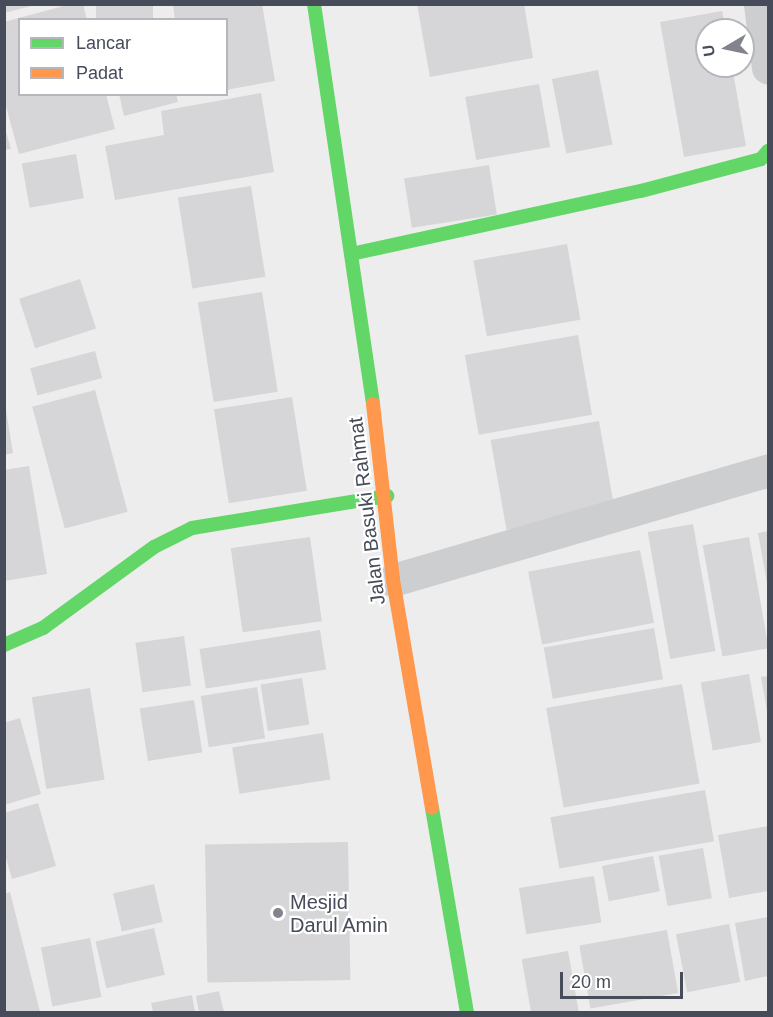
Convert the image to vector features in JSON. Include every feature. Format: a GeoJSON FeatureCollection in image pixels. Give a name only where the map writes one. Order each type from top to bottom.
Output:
{"type":"FeatureCollection","features":[{"type":"Feature","properties":{"kind":"main road","name":"Jalan Basuki Rahmat"},"geometry":{"type":"LineString","coordinates":[[314,4],[387,496],[393,580],[466,1012]]}},
{"type":"Feature","properties":{"kind":"main road"},"geometry":{"type":"LineString","coordinates":[[351,254],[641,191],[761,159],[768,151]]}},
{"type":"Feature","properties":{"kind":"main road"},"geometry":{"type":"LineString","coordinates":[[4,645],[43,628],[154,547],[192,528],[387,496]]}},
{"type":"Feature","properties":{"kind":"street"},"geometry":{"type":"LineString","coordinates":[[760,4],[768,68]]}},
{"type":"Feature","properties":{"kind":"street"},"geometry":{"type":"LineString","coordinates":[[393,580],[768,470]]}},
{"type":"Feature","properties":{"kind":"building"},"geometry":{"type":"Polygon","coordinates":[[[4,4],[35,4],[35,5],[4,13],[4,4]]]}},
{"type":"Feature","properties":{"kind":"building"},"geometry":{"type":"Polygon","coordinates":[[[71,4],[83,4],[86,18],[19,18],[71,4]]]}},
{"type":"Feature","properties":{"kind":"building"},"geometry":{"type":"Polygon","coordinates":[[[96,4],[153,4],[153,18],[96,18],[96,4]]]}},
{"type":"Feature","properties":{"kind":"building"},"geometry":{"type":"Polygon","coordinates":[[[173,4],[262,4],[275,81],[228,90],[228,18],[175,18],[173,4]]]}},
{"type":"Feature","properties":{"kind":"building"},"geometry":{"type":"Polygon","coordinates":[[[417,4],[524,4],[533,58],[430,77],[417,4]]]}},
{"type":"Feature","properties":{"kind":"building"},"geometry":{"type":"Polygon","coordinates":[[[722,11],[723,18],[695,18],[695,78],[734,78],[746,146],[684,157],[660,22],[722,11]]]}},
{"type":"Feature","properties":{"kind":"building"},"geometry":{"type":"Polygon","coordinates":[[[18,18],[18,96],[107,96],[115,129],[19,154],[4,99],[4,22],[18,18]]]}},
{"type":"Feature","properties":{"kind":"building"},"geometry":{"type":"Polygon","coordinates":[[[598,70],[613,145],[566,154],[552,79],[598,70]]]}},
{"type":"Feature","properties":{"kind":"building"},"geometry":{"type":"Polygon","coordinates":[[[539,84],[550,147],[476,160],[465,97],[539,84]]]}},
{"type":"Feature","properties":{"kind":"building"},"geometry":{"type":"Polygon","coordinates":[[[261,93],[274,172],[115,200],[105,146],[164,135],[161,111],[261,93]]]}},
{"type":"Feature","properties":{"kind":"building"},"geometry":{"type":"Polygon","coordinates":[[[119,96],[176,96],[178,102],[124,116],[119,96]]]}},
{"type":"Feature","properties":{"kind":"building"},"geometry":{"type":"Polygon","coordinates":[[[4,125],[11,149],[4,150],[4,125]]]}},
{"type":"Feature","properties":{"kind":"building"},"geometry":{"type":"Polygon","coordinates":[[[76,154],[84,198],[30,208],[22,164],[76,154]]]}},
{"type":"Feature","properties":{"kind":"building"},"geometry":{"type":"Polygon","coordinates":[[[489,165],[497,214],[412,228],[404,178],[489,165]]]}},
{"type":"Feature","properties":{"kind":"building"},"geometry":{"type":"Polygon","coordinates":[[[251,186],[265,277],[192,288],[178,198],[251,186]]]}},
{"type":"Feature","properties":{"kind":"building"},"geometry":{"type":"Polygon","coordinates":[[[567,244],[580,320],[487,336],[473,260],[567,244]]]}},
{"type":"Feature","properties":{"kind":"building"},"geometry":{"type":"Polygon","coordinates":[[[80,279],[96,328],[35,348],[19,299],[80,279]]]}},
{"type":"Feature","properties":{"kind":"building"},"geometry":{"type":"Polygon","coordinates":[[[262,292],[278,392],[214,402],[198,302],[262,292]]]}},
{"type":"Feature","properties":{"kind":"building"},"geometry":{"type":"Polygon","coordinates":[[[578,335],[592,415],[479,435],[465,355],[578,335]]]}},
{"type":"Feature","properties":{"kind":"building"},"geometry":{"type":"Polygon","coordinates":[[[95,351],[102,378],[38,395],[30,368],[95,351]]]}},
{"type":"Feature","properties":{"kind":"building"},"geometry":{"type":"Polygon","coordinates":[[[95,390],[128,512],[65,529],[32,407],[95,390]]]}},
{"type":"Feature","properties":{"kind":"building"},"geometry":{"type":"Polygon","coordinates":[[[292,397],[307,491],[229,503],[214,409],[292,397]]]}},
{"type":"Feature","properties":{"kind":"building"},"geometry":{"type":"Polygon","coordinates":[[[6,410],[13,453],[4,455],[4,411],[6,410]]]}},
{"type":"Feature","properties":{"kind":"building"},"geometry":{"type":"Polygon","coordinates":[[[599,421],[615,511],[506,530],[491,440],[599,421]]]}},
{"type":"Feature","properties":{"kind":"building"},"geometry":{"type":"Polygon","coordinates":[[[29,466],[47,574],[4,581],[4,470],[29,466]]]}},
{"type":"Feature","properties":{"kind":"building"},"geometry":{"type":"Polygon","coordinates":[[[693,524],[715,651],[670,659],[648,532],[693,524]]]}},
{"type":"Feature","properties":{"kind":"building"},"geometry":{"type":"Polygon","coordinates":[[[768,531],[768,583],[767,583],[758,533],[768,531]]]}},
{"type":"Feature","properties":{"kind":"building"},"geometry":{"type":"Polygon","coordinates":[[[310,537],[322,621],[243,632],[231,548],[310,537]]]}},
{"type":"Feature","properties":{"kind":"building"},"geometry":{"type":"Polygon","coordinates":[[[749,537],[768,648],[722,656],[703,545],[749,537]]]}},
{"type":"Feature","properties":{"kind":"building"},"geometry":{"type":"Polygon","coordinates":[[[640,550],[654,623],[542,644],[528,572],[640,550]]]}},
{"type":"Feature","properties":{"kind":"building"},"geometry":{"type":"Polygon","coordinates":[[[654,628],[663,679],[553,699],[544,647],[654,628]]]}},
{"type":"Feature","properties":{"kind":"building"},"geometry":{"type":"Polygon","coordinates":[[[320,630],[326,670],[206,689],[200,649],[320,630]]]}},
{"type":"Feature","properties":{"kind":"building"},"geometry":{"type":"Polygon","coordinates":[[[184,636],[191,686],[142,692],[135,643],[184,636]]]}},
{"type":"Feature","properties":{"kind":"building"},"geometry":{"type":"Polygon","coordinates":[[[749,674],[761,742],[713,750],[701,683],[749,674]]]}},
{"type":"Feature","properties":{"kind":"building"},"geometry":{"type":"Polygon","coordinates":[[[768,676],[768,710],[767,711],[761,677],[768,676]]]}},
{"type":"Feature","properties":{"kind":"building"},"geometry":{"type":"Polygon","coordinates":[[[302,678],[309,724],[268,731],[261,685],[302,678]]]}},
{"type":"Feature","properties":{"kind":"building"},"geometry":{"type":"Polygon","coordinates":[[[682,684],[700,783],[564,807],[546,708],[682,684]]]}},
{"type":"Feature","properties":{"kind":"building"},"geometry":{"type":"Polygon","coordinates":[[[257,687],[265,738],[209,747],[201,696],[257,687]]]}},
{"type":"Feature","properties":{"kind":"building"},"geometry":{"type":"Polygon","coordinates":[[[90,688],[105,780],[46,789],[32,697],[90,688]]]}},
{"type":"Feature","properties":{"kind":"building"},"geometry":{"type":"Polygon","coordinates":[[[194,700],[202,752],[148,761],[140,709],[194,700]]]}},
{"type":"Feature","properties":{"kind":"building"},"geometry":{"type":"Polygon","coordinates":[[[20,718],[41,794],[4,805],[4,723],[20,718]]]}},
{"type":"Feature","properties":{"kind":"building"},"geometry":{"type":"Polygon","coordinates":[[[323,733],[330,779],[239,794],[232,747],[323,733]]]}},
{"type":"Feature","properties":{"kind":"building"},"geometry":{"type":"Polygon","coordinates":[[[705,790],[714,841],[559,868],[550,817],[705,790]]]}},
{"type":"Feature","properties":{"kind":"building"},"geometry":{"type":"Polygon","coordinates":[[[38,803],[56,866],[12,879],[4,851],[4,813],[38,803]]]}},
{"type":"Feature","properties":{"kind":"building"},"geometry":{"type":"Polygon","coordinates":[[[768,826],[768,891],[729,898],[718,835],[768,826]]]}},
{"type":"Feature","properties":{"kind":"building","name":"Mesjid Darul Amin"},"geometry":{"type":"Polygon","coordinates":[[[348,842],[350,980],[207,982],[205,844],[348,842]]]}},
{"type":"Feature","properties":{"kind":"building"},"geometry":{"type":"Polygon","coordinates":[[[703,848],[712,898],[668,906],[659,856],[703,848]]]}},
{"type":"Feature","properties":{"kind":"building"},"geometry":{"type":"Polygon","coordinates":[[[653,856],[660,891],[609,901],[602,866],[653,856]]]}},
{"type":"Feature","properties":{"kind":"building"},"geometry":{"type":"Polygon","coordinates":[[[594,876],[601,922],[526,934],[519,888],[594,876]]]}},
{"type":"Feature","properties":{"kind":"building"},"geometry":{"type":"Polygon","coordinates":[[[154,884],[163,922],[122,931],[113,893],[154,884]]]}},
{"type":"Feature","properties":{"kind":"building"},"geometry":{"type":"Polygon","coordinates":[[[10,892],[40,1012],[4,1012],[4,894],[10,892]]]}},
{"type":"Feature","properties":{"kind":"building"},"geometry":{"type":"Polygon","coordinates":[[[768,917],[768,976],[745,981],[735,923],[768,917]]]}},
{"type":"Feature","properties":{"kind":"building"},"geometry":{"type":"Polygon","coordinates":[[[729,924],[740,982],[687,992],[676,934],[729,924]]]}},
{"type":"Feature","properties":{"kind":"building"},"geometry":{"type":"Polygon","coordinates":[[[154,928],[165,975],[106,988],[96,941],[154,928]]]}},
{"type":"Feature","properties":{"kind":"building"},"geometry":{"type":"Polygon","coordinates":[[[667,930],[678,993],[590,1008],[579,945],[667,930]]]}},
{"type":"Feature","properties":{"kind":"building"},"geometry":{"type":"Polygon","coordinates":[[[90,938],[101,997],[52,1006],[41,948],[90,938]]]}},
{"type":"Feature","properties":{"kind":"building"},"geometry":{"type":"Polygon","coordinates":[[[568,951],[579,1011],[531,1012],[522,959],[568,951]]]}},
{"type":"Feature","properties":{"kind":"building"},"geometry":{"type":"Polygon","coordinates":[[[219,991],[224,1012],[199,1012],[196,996],[219,991]]]}},
{"type":"Feature","properties":{"kind":"building"},"geometry":{"type":"Polygon","coordinates":[[[192,995],[195,1012],[153,1012],[151,1003],[192,995]]]}},
{"type":"Feature","properties":{"kind":"traffic: fast"},"geometry":{"type":"LineString","coordinates":[[314,4],[373,404]]}},
{"type":"Feature","properties":{"kind":"traffic: fast"},"geometry":{"type":"LineString","coordinates":[[351,254],[641,191],[761,159],[768,151]]}},
{"type":"Feature","properties":{"kind":"traffic: fast"},"geometry":{"type":"LineString","coordinates":[[4,645],[43,628],[154,547],[192,528],[387,496]]}},
{"type":"Feature","properties":{"kind":"traffic: fast"},"geometry":{"type":"LineString","coordinates":[[432,808],[467,1012]]}},
{"type":"Feature","properties":{"kind":"traffic: slow"},"geometry":{"type":"LineString","coordinates":[[373,404],[393,580],[432,808]]}},
{"type":"Feature","properties":{"kind":"place","name":"Mesjid Darul Amin"},"geometry":{"type":"Point","coordinates":[278,913]}}]}
